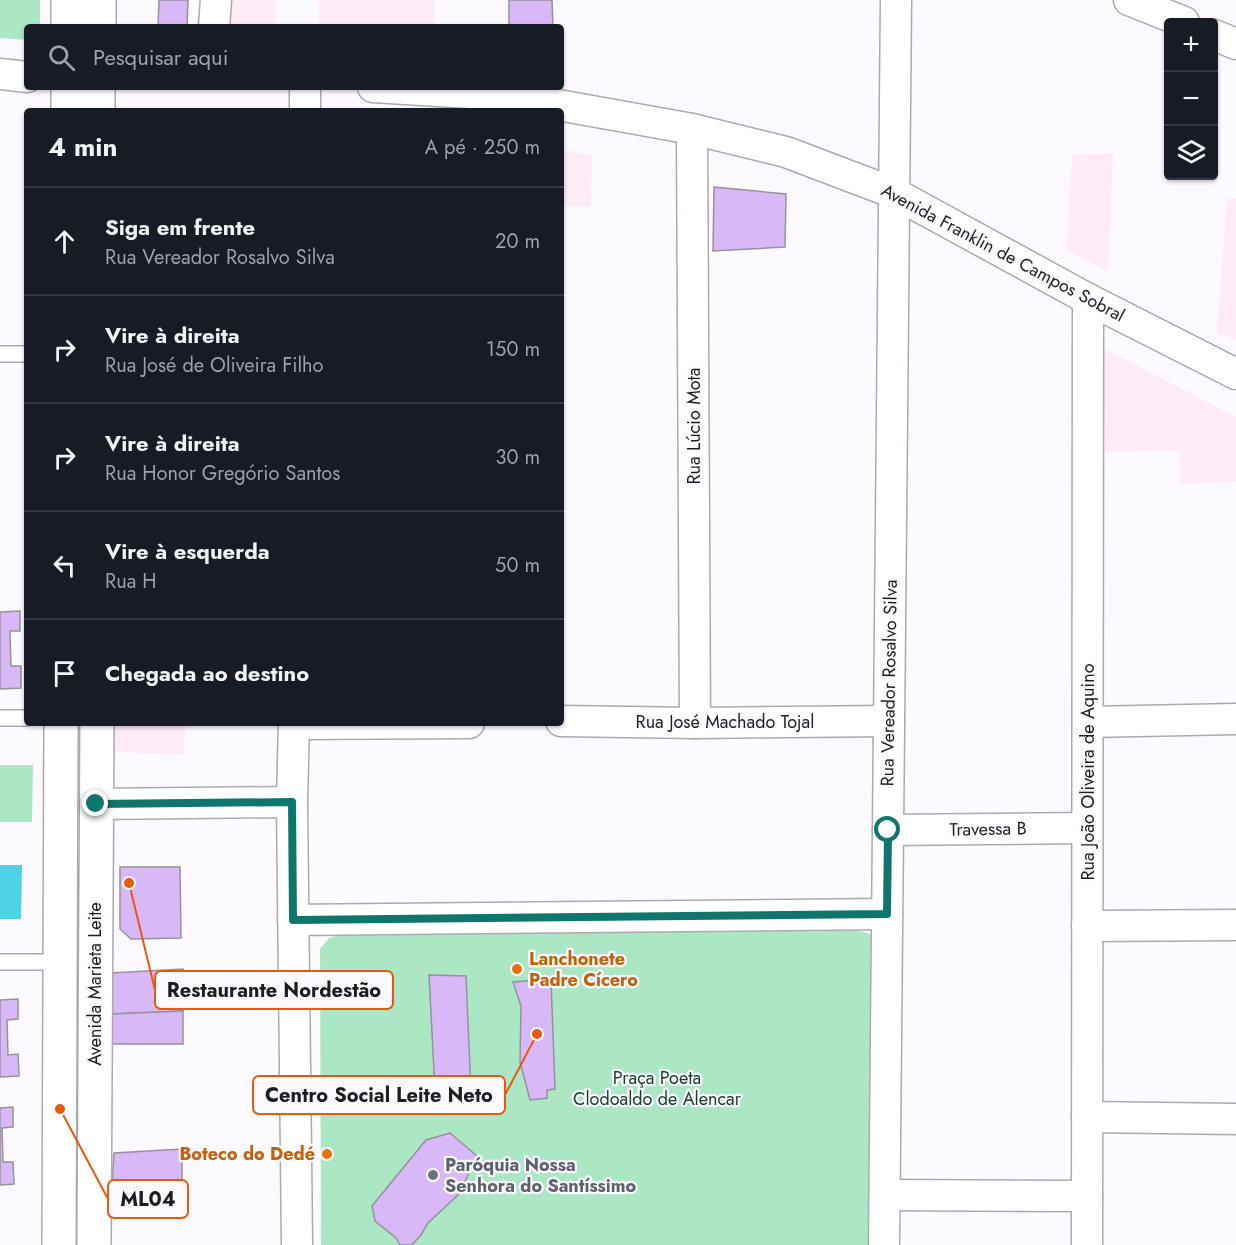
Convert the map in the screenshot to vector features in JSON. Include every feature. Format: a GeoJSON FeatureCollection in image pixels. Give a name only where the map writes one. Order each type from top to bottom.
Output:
{"type":"FeatureCollection","features":[{"type":"Feature","properties":{"kind":"street"},"geometry":{"type":"LineString","coordinates":[[68,0],[68,24]]}},
{"type":"Feature","properties":{"kind":"street"},"geometry":{"type":"LineString","coordinates":[[99,0],[99,24]]}},
{"type":"Feature","properties":{"kind":"street"},"geometry":{"type":"LineString","coordinates":[[214,24],[216,0]]}},
{"type":"Feature","properties":{"kind":"street","name":"Rua Vereador Rosalvo Silva"},"geometry":{"type":"LineString","coordinates":[[884,1245],[896,0]]}},
{"type":"Feature","properties":{"kind":"street"},"geometry":{"type":"LineString","coordinates":[[1129,0],[1174,18]]}},
{"type":"Feature","properties":{"kind":"street"},"geometry":{"type":"LineString","coordinates":[[1218,37],[1236,44]]}},
{"type":"Feature","properties":{"kind":"street"},"geometry":{"type":"LineString","coordinates":[[0,75],[24,76]]}},
{"type":"Feature","properties":{"kind":"street"},"geometry":{"type":"LineString","coordinates":[[68,90],[68,108]]}},
{"type":"Feature","properties":{"kind":"street"},"geometry":{"type":"LineString","coordinates":[[98,108],[99,90]]}},
{"type":"Feature","properties":{"kind":"street"},"geometry":{"type":"LineString","coordinates":[[304,108],[305,90]]}},
{"type":"Feature","properties":{"kind":"street","name":"Avenida Franklin de Campos Sobral"},"geometry":{"type":"LineString","coordinates":[[397,90],[539,108]]}},
{"type":"Feature","properties":{"kind":"street","name":"Avenida Franklin de Campos Sobral"},"geometry":{"type":"LineString","coordinates":[[564,111],[692,129],[786,152],[894,193],[1088,299],[1236,374]]}},
{"type":"Feature","properties":{"kind":"street","name":"Rua Lúcio Mota"},"geometry":{"type":"LineString","coordinates":[[692,129],[695,723]]}},
{"type":"Feature","properties":{"kind":"street","name":"Rua João Oliveira de Aquino"},"geometry":{"type":"LineString","coordinates":[[1087,1245],[1088,299]]}},
{"type":"Feature","properties":{"kind":"street"},"geometry":{"type":"LineString","coordinates":[[1088,722],[1236,719]]}},
{"type":"Feature","properties":{"kind":"street","name":"Rua José Machado Tojal"},"geometry":{"type":"LineString","coordinates":[[564,721],[695,723],[889,721]]}},
{"type":"Feature","properties":{"kind":"street","name":"Avenida Marieta Leite"},"geometry":{"type":"LineString","coordinates":[[59,1245],[61,726]]}},
{"type":"Feature","properties":{"kind":"street","name":"Avenida Marieta Leite"},"geometry":{"type":"LineString","coordinates":[[97,726],[98,1240]]}},
{"type":"Feature","properties":{"kind":"street"},"geometry":{"type":"LineString","coordinates":[[294,726],[292,802],[297,1245]]}},
{"type":"Feature","properties":{"kind":"street"},"geometry":{"type":"LineString","coordinates":[[96,804],[292,802]]}},
{"type":"Feature","properties":{"kind":"street","name":"Travessa B"},"geometry":{"type":"LineString","coordinates":[[888,830],[1087,828]]}},
{"type":"Feature","properties":{"kind":"street"},"geometry":{"type":"LineString","coordinates":[[293,920],[887,914]]}},
{"type":"Feature","properties":{"kind":"street"},"geometry":{"type":"LineString","coordinates":[[1087,926],[1236,925]]}},
{"type":"Feature","properties":{"kind":"street"},"geometry":{"type":"LineString","coordinates":[[1087,1117],[1236,1119]]}},
{"type":"Feature","properties":{"kind":"street"},"geometry":{"type":"LineString","coordinates":[[885,1195],[1087,1196]]}},
{"type":"Feature","properties":{"kind":"lane"},"geometry":{"type":"LineString","coordinates":[[0,354],[24,354]]}},
{"type":"Feature","properties":{"kind":"lane"},"geometry":{"type":"LineString","coordinates":[[0,718],[24,718]]}},
{"type":"Feature","properties":{"kind":"lane"},"geometry":{"type":"LineString","coordinates":[[0,962],[61,962]]}},
{"type":"Feature","properties":{"kind":"shaded area"},"geometry":{"type":"Polygon","coordinates":[[[231,0],[275,0],[276,24],[230,24],[231,0]]]}},
{"type":"Feature","properties":{"kind":"shaded area"},"geometry":{"type":"Polygon","coordinates":[[[319,0],[435,0],[434,24],[319,24],[319,0]]]}},
{"type":"Feature","properties":{"kind":"shaded area"},"geometry":{"type":"Polygon","coordinates":[[[564,150],[592,155],[591,207],[564,206],[564,150]]]}},
{"type":"Feature","properties":{"kind":"shaded area"},"geometry":{"type":"Polygon","coordinates":[[[1113,153],[1108,272],[1067,249],[1072,155],[1113,153]]]}},
{"type":"Feature","properties":{"kind":"shaded area"},"geometry":{"type":"Polygon","coordinates":[[[1227,198],[1236,199],[1236,340],[1217,333],[1227,198]]]}},
{"type":"Feature","properties":{"kind":"shaded area"},"geometry":{"type":"Polygon","coordinates":[[[1103,348],[1236,417],[1236,481],[1181,484],[1179,450],[1105,452],[1103,348]]]}},
{"type":"Feature","properties":{"kind":"shaded area"},"geometry":{"type":"Polygon","coordinates":[[[110,726],[185,726],[184,754],[110,752],[110,726]]]}},
{"type":"Feature","properties":{"kind":"green space"},"geometry":{"type":"Polygon","coordinates":[[[0,0],[40,0],[40,24],[24,24],[24,40],[0,38],[0,0]]]}},
{"type":"Feature","properties":{"kind":"green space"},"geometry":{"type":"Polygon","coordinates":[[[0,765],[33,765],[32,822],[0,822],[0,765]]]}},
{"type":"Feature","properties":{"kind":"green space","name":"Praça Poeta Clodoaldo de Alencar"},"geometry":{"type":"Polygon","coordinates":[[[860,931],[873,935],[874,1245],[321,1245],[320,949],[329,938],[346,933],[860,931]]]}},
{"type":"Feature","properties":{"kind":"water"},"geometry":{"type":"Polygon","coordinates":[[[0,865],[22,865],[21,919],[0,919],[0,865]]]}},
{"type":"Feature","properties":{"kind":"building"},"geometry":{"type":"Polygon","coordinates":[[[159,0],[188,0],[187,24],[158,24],[159,0]]]}},
{"type":"Feature","properties":{"kind":"building"},"geometry":{"type":"Polygon","coordinates":[[[509,0],[552,0],[553,24],[509,24],[509,0]]]}},
{"type":"Feature","properties":{"kind":"building"},"geometry":{"type":"Polygon","coordinates":[[[714,187],[786,194],[785,247],[713,251],[714,187]]]}},
{"type":"Feature","properties":{"kind":"building"},"geometry":{"type":"Polygon","coordinates":[[[20,611],[20,631],[10,631],[11,666],[21,666],[21,688],[0,689],[0,612],[20,611]]]}},
{"type":"Feature","properties":{"kind":"building"},"geometry":{"type":"Polygon","coordinates":[[[120,867],[180,867],[181,938],[131,939],[120,929],[120,867]]]}},
{"type":"Feature","properties":{"kind":"building"},"geometry":{"type":"Polygon","coordinates":[[[183,969],[183,1011],[112,1014],[111,973],[183,969]]]}},
{"type":"Feature","properties":{"kind":"building"},"geometry":{"type":"Polygon","coordinates":[[[429,975],[466,976],[471,1091],[435,1091],[429,975]]]}},
{"type":"Feature","properties":{"kind":"building"},"geometry":{"type":"Polygon","coordinates":[[[551,979],[555,1089],[547,1090],[547,1098],[530,1100],[520,1062],[521,1006],[513,982],[551,979]]]}},
{"type":"Feature","properties":{"kind":"building"},"geometry":{"type":"Polygon","coordinates":[[[18,999],[18,1019],[7,1020],[8,1055],[18,1054],[19,1076],[0,1077],[0,1000],[18,999]]]}},
{"type":"Feature","properties":{"kind":"building"},"geometry":{"type":"Polygon","coordinates":[[[183,1011],[183,1044],[111,1044],[112,1014],[183,1011]]]}},
{"type":"Feature","properties":{"kind":"building"},"geometry":{"type":"Polygon","coordinates":[[[13,1107],[13,1127],[2,1128],[3,1162],[13,1162],[14,1184],[0,1185],[0,1108],[13,1107]]]}},
{"type":"Feature","properties":{"kind":"building","name":"Paróquia Nossa Senhora do Santíssimo"},"geometry":{"type":"Polygon","coordinates":[[[450,1133],[477,1156],[459,1194],[428,1223],[412,1245],[400,1245],[396,1238],[375,1221],[372,1206],[426,1140],[450,1133]]]}},
{"type":"Feature","properties":{"kind":"building"},"geometry":{"type":"Polygon","coordinates":[[[182,1149],[182,1183],[112,1184],[114,1153],[182,1149]]]}},
{"type":"Feature","properties":{"kind":"place","name":"Restaurante Nordestão"},"geometry":{"type":"Point","coordinates":[129,883]}},
{"type":"Feature","properties":{"kind":"place","name":"Lanchonete Padre Cícero"},"geometry":{"type":"Point","coordinates":[517,969]}},
{"type":"Feature","properties":{"kind":"place","name":"Centro Social Leite Neto"},"geometry":{"type":"Point","coordinates":[537,1034]}},
{"type":"Feature","properties":{"kind":"place","name":"ML04"},"geometry":{"type":"Point","coordinates":[60,1109]}},
{"type":"Feature","properties":{"kind":"place","name":"Boteco do Dedé"},"geometry":{"type":"Point","coordinates":[327,1154]}},
{"type":"Feature","properties":{"kind":"place","name":"Paróquia Nossa Senhora do Santíssimo"},"geometry":{"type":"Point","coordinates":[433,1175]}},
{"type":"Feature","properties":{"kind":"route"},"geometry":{"type":"LineString","coordinates":[[96,804],[292,802],[293,920],[887,914],[888,830]]}}]}
